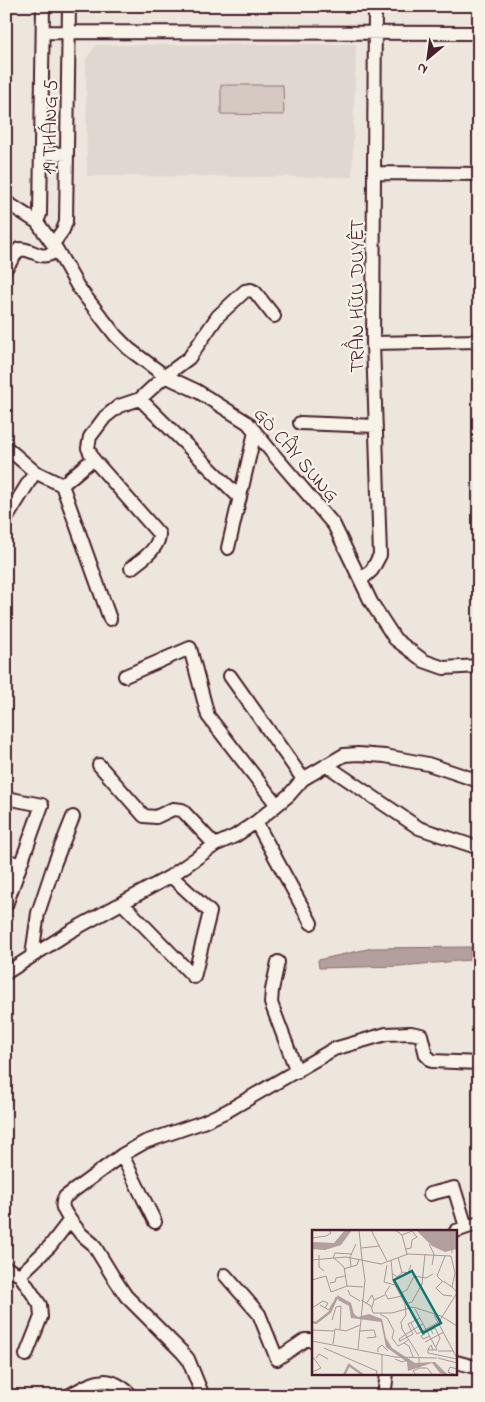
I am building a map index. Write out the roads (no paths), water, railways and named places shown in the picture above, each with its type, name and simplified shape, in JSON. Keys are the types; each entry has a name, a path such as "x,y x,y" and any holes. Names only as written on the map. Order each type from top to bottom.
{"street":[{"name":"19 THÁNG 5","path":"37,222 40,214 43,6"},
{"name":"19 THÁNG 5","path":"55,247 66,222 69,6"},
{"name":"TRẦN HỮU DUYỆT","path":"361,580 372,570 380,555 373,342 375,6"},
{"path":"43,32 479,33"},
{"path":"41,153 67,154"},
{"path":"375,173 479,174"},
{"name":"GÒ CÂY SUNG","path":"6,202 37,222 55,247 78,287 128,349 165,376 197,391 248,423 334,525 371,602 395,639 424,661 444,668 479,666"},
{"path":"6,268 20,249 45,256 55,247"},
{"path":"132,568 155,548 159,534 93,459 88,448 90,437 105,417 119,406 140,399 165,376 190,358 218,316 245,291 255,292 274,316"},
{"path":"373,342 479,342"},
{"path":"140,399 240,498"},
{"path":"300,422 376,426"},
{"path":"228,548 255,432"},
{"path":"6,447 35,472 62,485 110,619"},
{"path":"62,485 93,459"},
{"path":"6,520 35,472"},
{"path":"125,676 190,648 208,716 277,805"},
{"path":"230,676 303,779"},
{"path":"6,973 71,931 171,876 215,846 235,836 277,805 303,779 344,755 385,756 428,764 479,781"},
{"path":"99,765 144,816 156,817 173,809 182,810 215,846"},
{"path":"326,765 419,828 479,848"},
{"path":"6,798 42,805 6,905"},
{"path":"32,955 38,913 55,862 74,818"},
{"path":"256,822 310,923"},
{"path":"6,860 20,865"},
{"path":"122,903 194,977 210,912 171,876"},
{"path":"278,962 271,1003 297,1072"},
{"path":"203,1396 188,1359 126,1296 93,1244 81,1234 70,1220 62,1207 66,1197 122,1155 145,1142 203,1122 227,1111 334,1049 348,1044 386,1034 411,1033 421,1035 426,1055 432,1061 479,1063"},
{"path":"122,1155 155,1222"},
{"path":"430,1194 454,1188 461,1229 479,1223"},
{"path":"20,1275 50,1246 70,1220"},
{"path":"6,1268 20,1275 42,1311 26,1355"},
{"path":"224,1275 259,1314 277,1359 304,1340 312,1340"},
{"path":"458,1363 479,1368"},
{"path":"384,1396 387,1374"},
{"path":"68,1396 88,1385 105,1380 113,1381 132,1396"}]}
